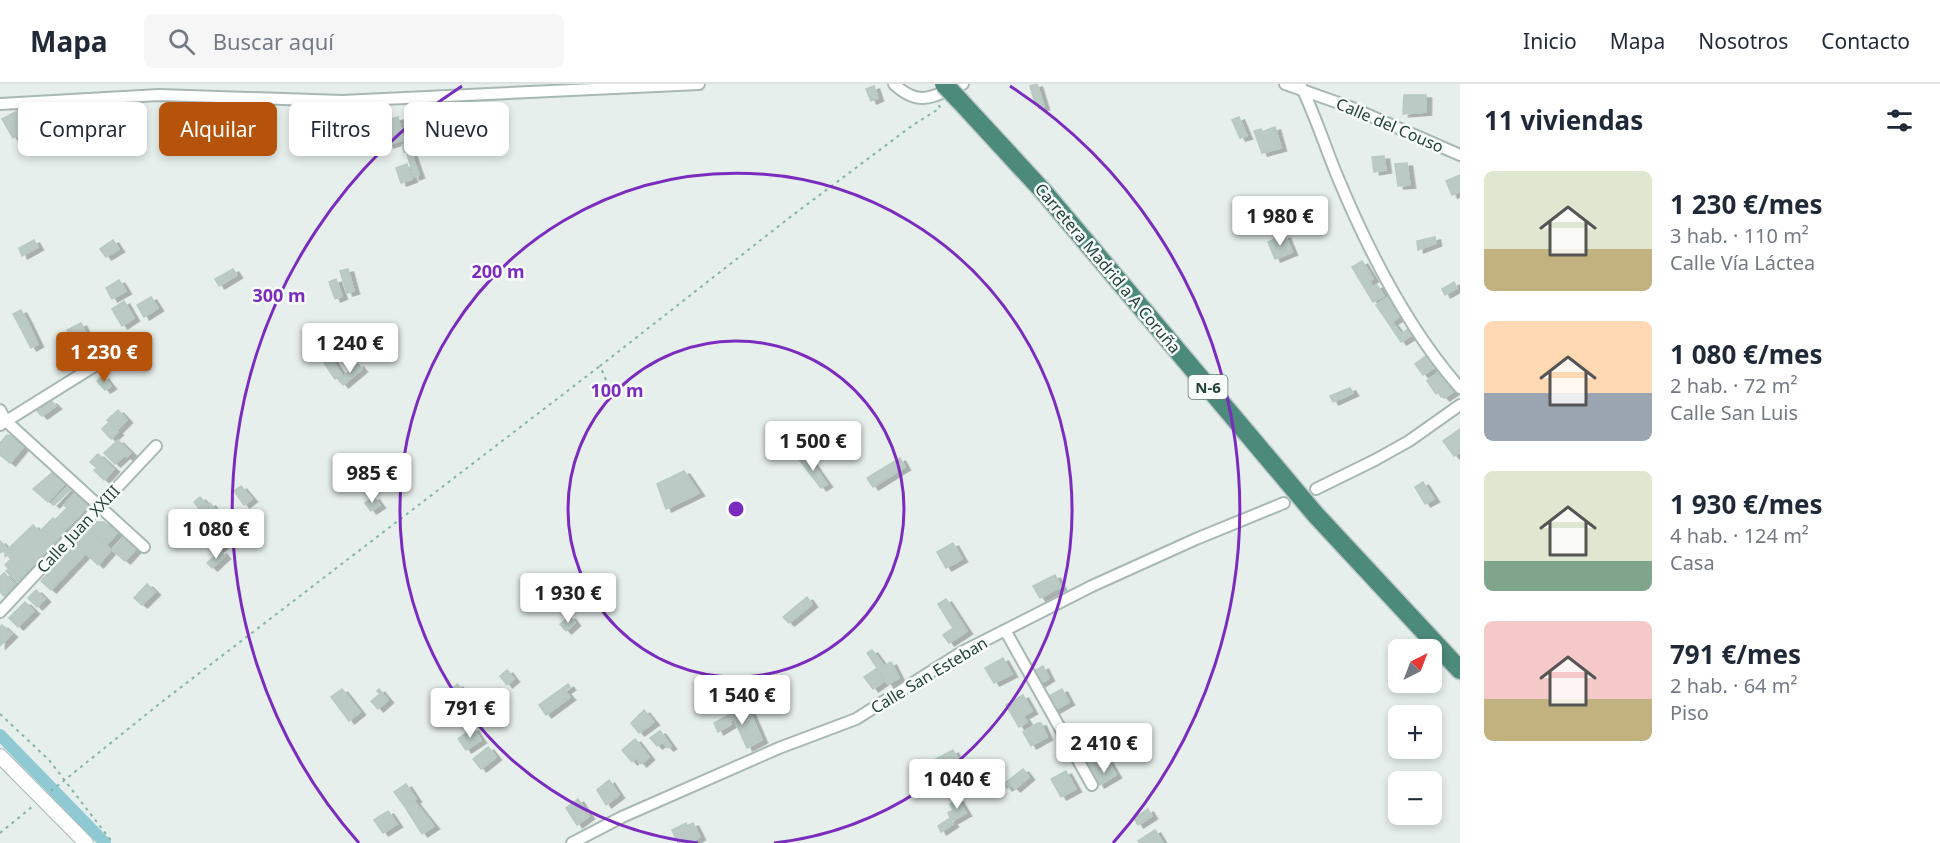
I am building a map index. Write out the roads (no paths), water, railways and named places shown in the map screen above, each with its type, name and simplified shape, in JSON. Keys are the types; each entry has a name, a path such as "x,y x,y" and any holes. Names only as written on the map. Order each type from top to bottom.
{"highway":[{"name":"Carretera Madrid a A Coruña","path":"939,92 962,92 1315,514 1460,670"}],"street":[{"path":"0,104 159,95 342,102 530,88 699,84"},
{"path":"894,84 903,94 917,98 939,92"},
{"name":"Calle del Couso","path":"1285,84 1302,87 1460,155"},
{"path":"1302,87 1339,179 1382,271 1438,362 1460,388"},
{"path":"3,423 117,352"},
{"path":"1316,489 1408,441 1460,405"},
{"path":"0,410 3,423 100,506 144,548"},
{"name":"Calle Juan XXIII","path":"1,609 156,446"},
{"name":"Calle San Esteban","path":"572,843 622,817 778,748 856,719 962,652 1092,586 1196,538 1284,503"},
{"path":"1005,630 1092,786"},
{"path":"0,756 86,843"}],"waterway":[{"path":"0,735 105,843"}]}
